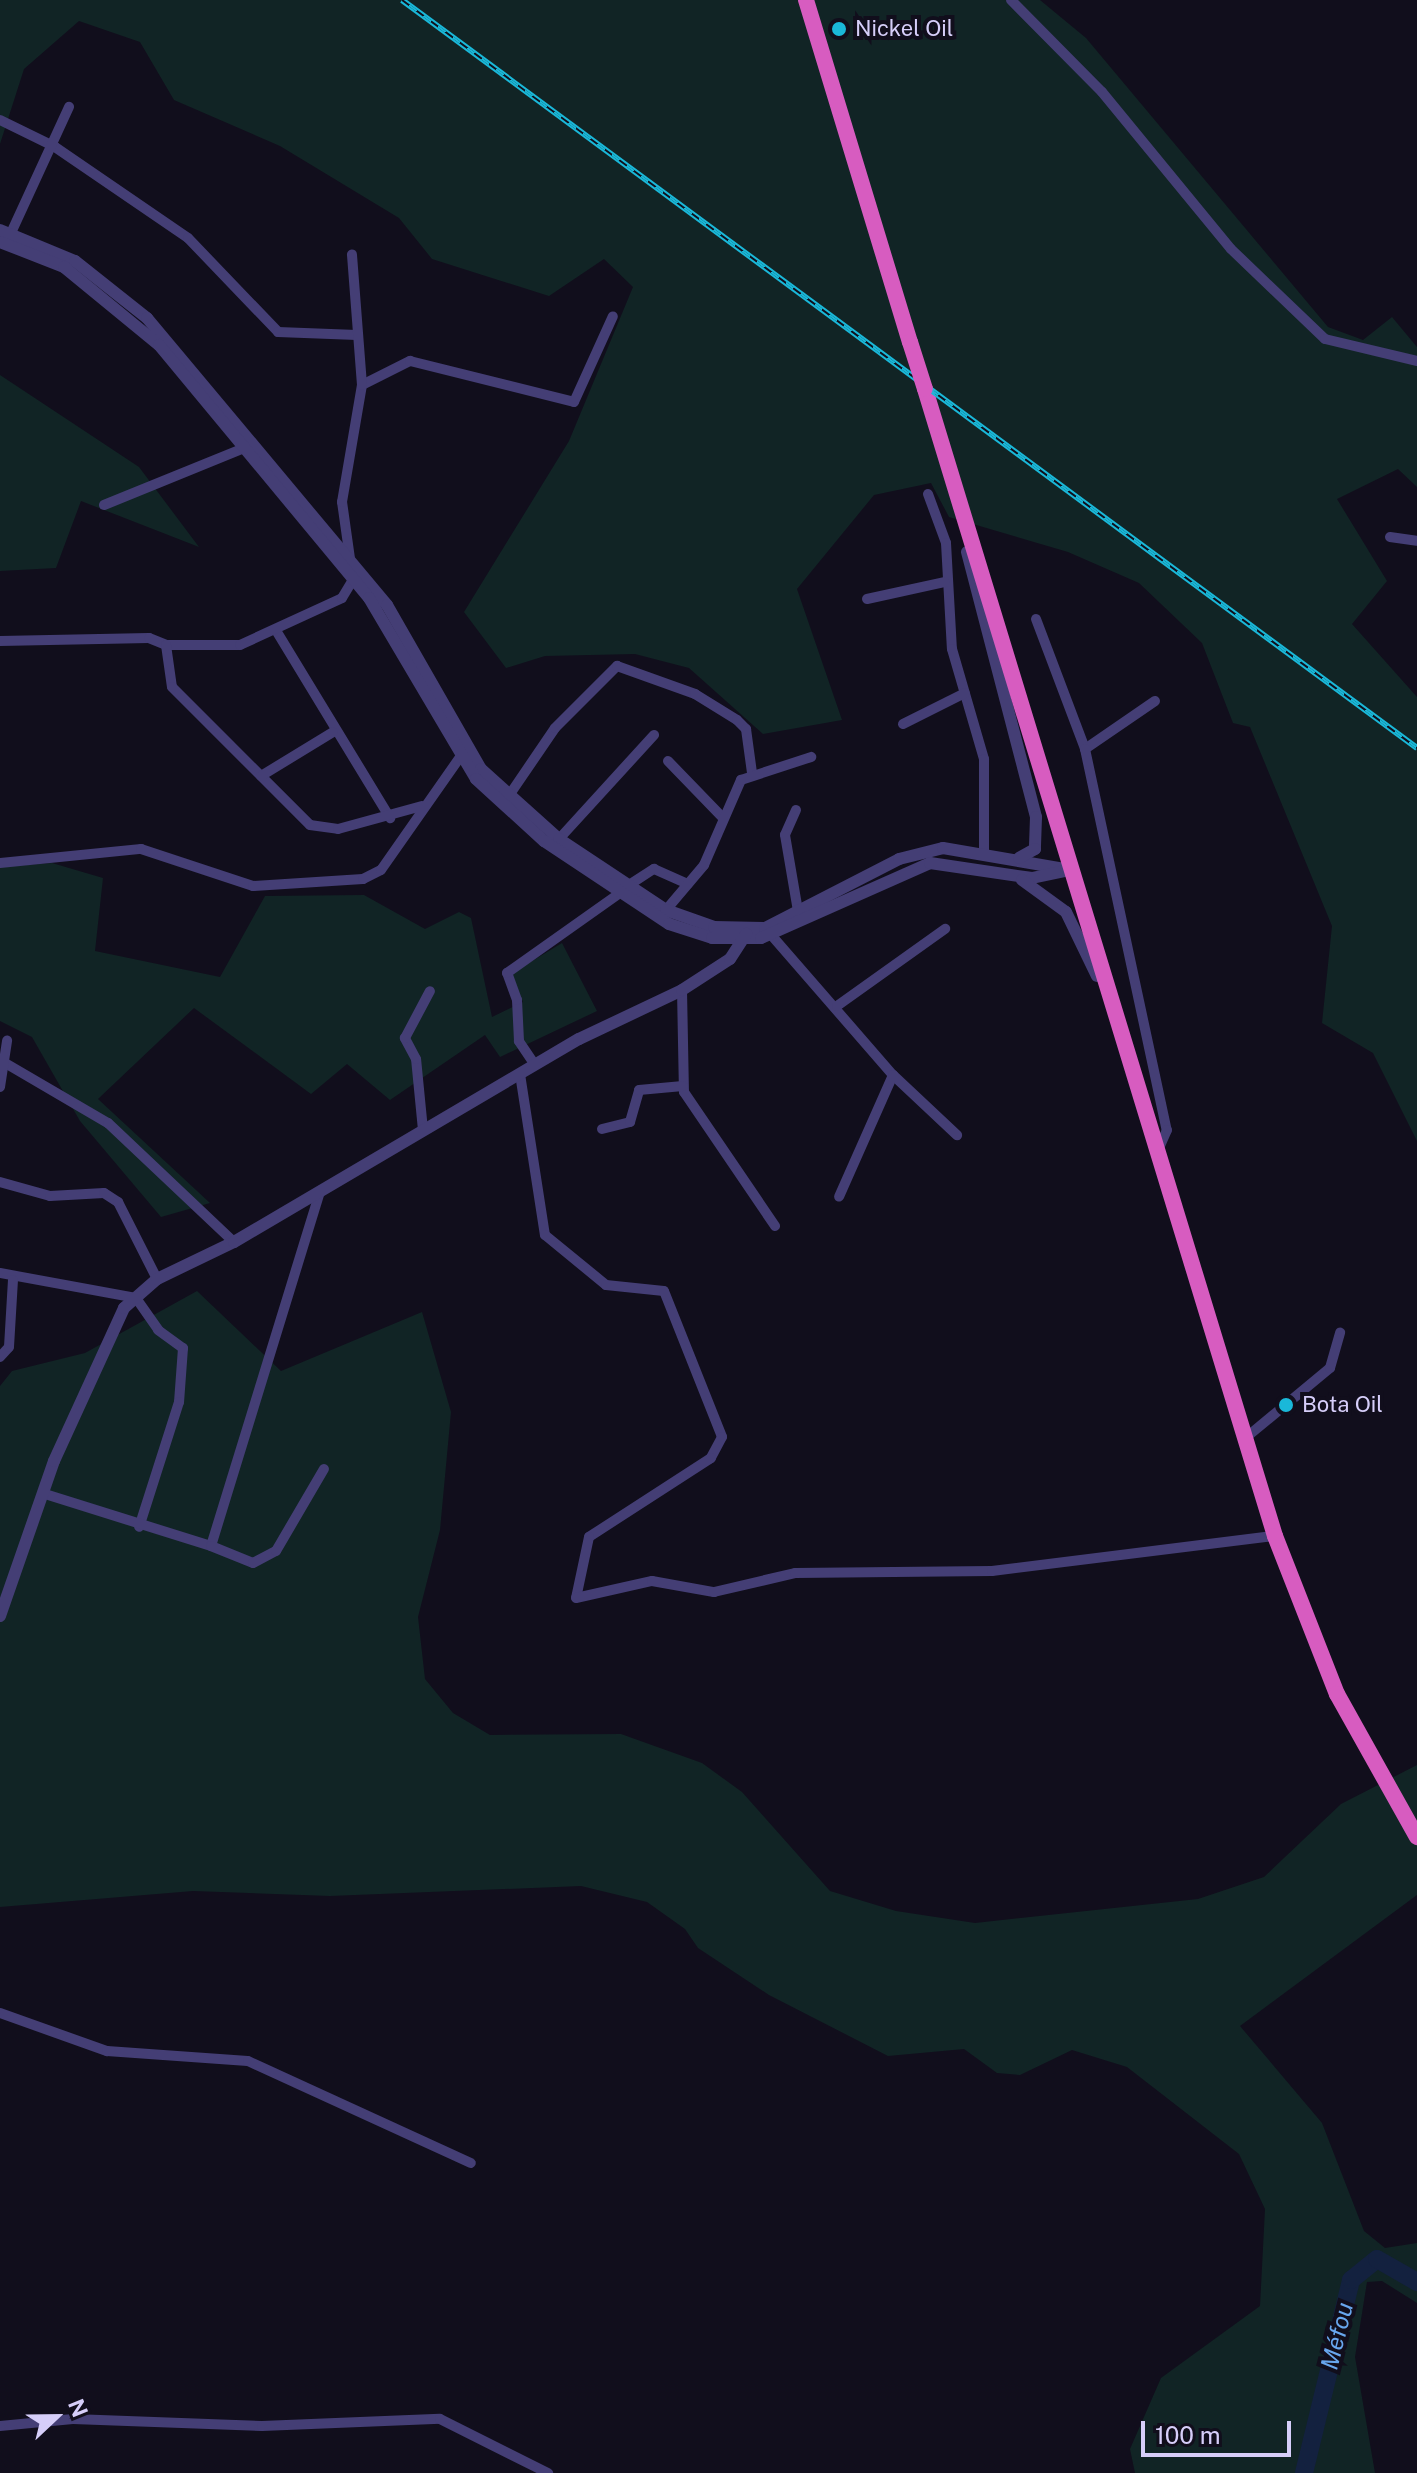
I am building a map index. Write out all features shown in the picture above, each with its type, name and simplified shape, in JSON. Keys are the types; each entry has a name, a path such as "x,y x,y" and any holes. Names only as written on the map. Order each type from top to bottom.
{"highway":[{"path":"806,0 1243,1440 1275,1536 1337,1694 1417,1837"}],"street":[{"path":"1011,0 1102,92 1231,249 1325,339 1417,361"},
{"path":"69,107 55,147 6,231 75,261 147,318 354,563 408,639 462,753 508,797 624,889 666,910 746,935"},
{"path":"0,120 55,147 188,238 278,332 357,335"},
{"path":"0,242 64,267 121,308 188,376 242,449 353,580 408,658 462,753 505,810 694,934 746,935 768,932 930,863 1012,875 1052,877 1070,870"},
{"path":"0,641 149,638 166,645 240,645 277,632 342,598 353,580 354,563 342,502 362,385 352,254"},
{"path":"362,385 410,361 574,402 613,316"},
{"path":"104,505 242,449"},
{"path":"956,493 1036,817 1035,849 1016,858"},
{"path":"928,494 946,543 944,582 965,693 986,775 984,852"},
{"path":"1390,537 1417,541"},
{"path":"867,599 944,582"},
{"path":"1036,619 1085,749 1167,1130 1156,1155"},
{"path":"277,632 333,732 390,818"},
{"path":"166,645 172,687 310,825 324,830 390,818 422,806"},
{"path":"508,797 555,728 617,666 695,694 737,720 746,729 752,773"},
{"path":"903,724 965,693"},
{"path":"1085,749 1155,701"},
{"path":"261,776 333,732"},
{"path":"559,839 654,735"},
{"path":"0,863 141,849 253,886 328,886 381,870 422,806 462,753"},
{"path":"666,910 704,865 735,788 752,773 811,757"},
{"path":"668,761 723,818"},
{"path":"796,810 785,835 798,911"},
{"path":"768,932 798,911 922,851 984,852 1070,870"},
{"path":"535,1065 519,1041 517,1000 507,973 654,869 688,884"},
{"path":"1012,875 1066,912 1116,1022"},
{"path":"837,1006 945,929"},
{"path":"768,932 837,1006 893,1075 957,1135"},
{"path":"0,1616 112,1326 136,1298 157,1279 234,1242 535,1065 682,990 730,959 746,935"},
{"path":"682,990 683,1086 775,1226"},
{"path":"423,1130 416,1059 405,1038 430,991"},
{"path":"0,1087 7,1041"},
{"path":"2,1061 108,1123 234,1242"},
{"path":"520,1074 545,1235 606,1285 664,1291 722,1437 711,1458 589,1537 576,1598 652,1581 714,1592 805,1573 992,1571 1275,1536"},
{"path":"839,1197 893,1075"},
{"path":"602,1129 630,1122 639,1090 683,1086"},
{"path":"0,1182 50,1196 104,1193 118,1202 157,1279"},
{"path":"211,1546 320,1192"},
{"path":"0,1273 13,1280 136,1298 158,1330 183,1348 185,1374 139,1527"},
{"path":"0,1357 9,1347 13,1280"},
{"path":"1243,1440 1330,1368 1340,1332"},
{"path":"45,1494 139,1527 211,1546 253,1563 276,1551 324,1469"},
{"path":"0,2013 107,2051 248,2061 471,2163"},
{"path":"0,2426 73,2419 262,2426 440,2419 548,2473"}],"green space":[{"path":"0,0 1040,0 1086,38 1328,327 1363,340 1392,317 1417,347 1417,487 1398,469 1337,499 1387,581 1352,624 1417,697 1417,1141 1373,1053 1322,1023 1332,926 1250,727 1233,723 1202,643 1139,583 1068,552 949,517 931,483 874,495 797,589 842,720 763,734 689,668 635,654 545,656 506,668 464,612 569,441 633,287 604,259 549,296 432,259 399,218 280,146 174,100 140,42 79,21 24,69 0,144"},
{"path":"0,375 139,467 199,547 81,501 56,568 0,571"},
{"path":"52,863 103,878 95,951 220,977 265,896 364,895 425,929 459,912 471,918 492,1017 523,1002 509,975 562,943 597,1011 500,1057 485,1035 390,1100 347,1064 311,1094 194,1008 98,1099 210,1203 161,1217 80,1121 32,1037 0,1021 0,867"},
{"path":"197,1291 281,1371 422,1312 451,1412 440,1530 418,1617 425,1679 453,1713 490,1735 621,1734 702,1763 742,1792 830,1891 896,1911 975,1923 1198,1899 1264,1877 1341,1804 1417,1765 1417,1895 1240,2026 1322,2123 1364,2231 1385,2248 1417,2243 1417,2303 1382,2281 1367,2282 1355,2357 1375,2473 1135,2473 1130,2449 1161,2378 1260,2306 1265,2209 1239,2154 1127,2067 1072,2050 1020,2075 997,2073 964,2049 888,2056 769,1995 698,1948 685,1929 647,1902 581,1886 330,1896 193,1891 0,1907 0,1386 12,1371 85,1353"}],"waterway":[{"name":"Méfou","path":"1304,2473 1351,2280 1377,2259 1417,2282"}],"railway":[{"path":"402,0 1417,748"}],"place":[{"name":"Nickel Oil","path":"839,29"},
{"name":"Bota Oil","path":"1286,1405"}]}
